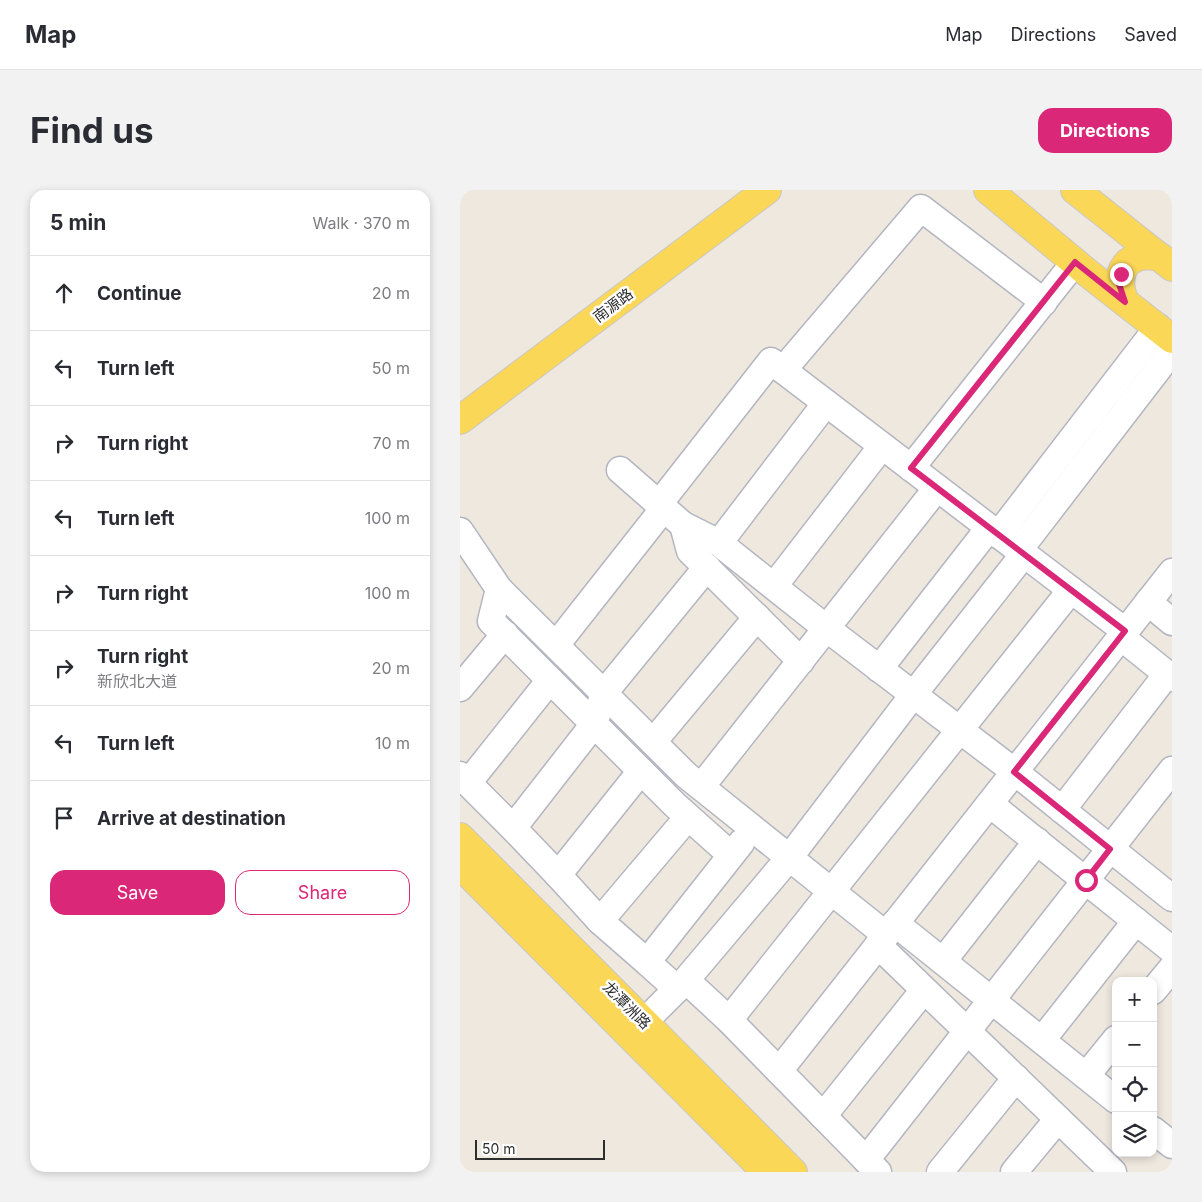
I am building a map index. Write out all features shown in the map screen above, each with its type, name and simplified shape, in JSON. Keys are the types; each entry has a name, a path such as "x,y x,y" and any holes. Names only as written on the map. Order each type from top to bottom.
{"main road":[{"name":"南源路","path":"460,400 741,190"},
{"name":"南源路","path":"460,420 767,190"},
{"path":"988,190 1165,333"},
{"path":"1075,190 1166,262"},
{"path":"1125,302 1119,284 1124,267 1140,256 1150,255 1166,262"},
{"name":"龙潭洲路","path":"460,837 793,1172"},
{"name":"龙潭洲路","path":"460,865 766,1172"}],"street":[{"path":"783,370 921,208 1044,302"},
{"path":"911,468 1075,262"},
{"path":"879,669 994,531 1165,333"},
{"path":"644,1022 682,984 789,858 1172,351"},
{"path":"556,645 668,512 771,361 1071,590 1169,676 1062,810"},
{"path":"719,542 826,403"},
{"path":"774,586 882,446"},
{"path":"620,470 668,512 719,542 826,628 1014,772 1110,849 1168,888"},
{"path":"701,787 937,488"},
{"path":"668,512 690,551 801,660"},
{"path":"460,531 468,562 499,589 686,775 886,935 943,961 1112,1097"},
{"path":"514,828 594,724 604,693 707,567"},
{"path":"779,1070 1172,572"},
{"path":"499,589 491,621 641,771 732,855"},
{"path":"729,1020 1071,590"},
{"path":"1148,602 1172,622"},
{"path":"653,742 757,617"},
{"path":"460,688 505,634"},
{"path":"550,680 464,779 514,828 600,921 647,962 682,984 729,1020 872,1166 967,1031 1172,770"},
{"path":"558,875 641,771"},
{"path":"990,804 1172,950"},
{"path":"600,921 688,816"},
{"path":"647,962 753,828"},
{"path":"943,961 1037,842"},
{"path":"1042,1040 1136,920"},
{"path":"886,935 924,990 1058,1119 1104,1169"},
{"path":"1157,986 1172,968"},
{"path":"823,1116 924,990"},
{"path":"1086,1076 1112,1044"},
{"path":"940,1172 1016,1078"},
{"path":"1014,1172 1058,1119"},
{"path":"1157,1133 1172,1145"}],"route":[{"path":"1086,880 1110,849 1014,772 1125,631 911,468 1075,262 1125,302 1119,284 1121,274"}]}
